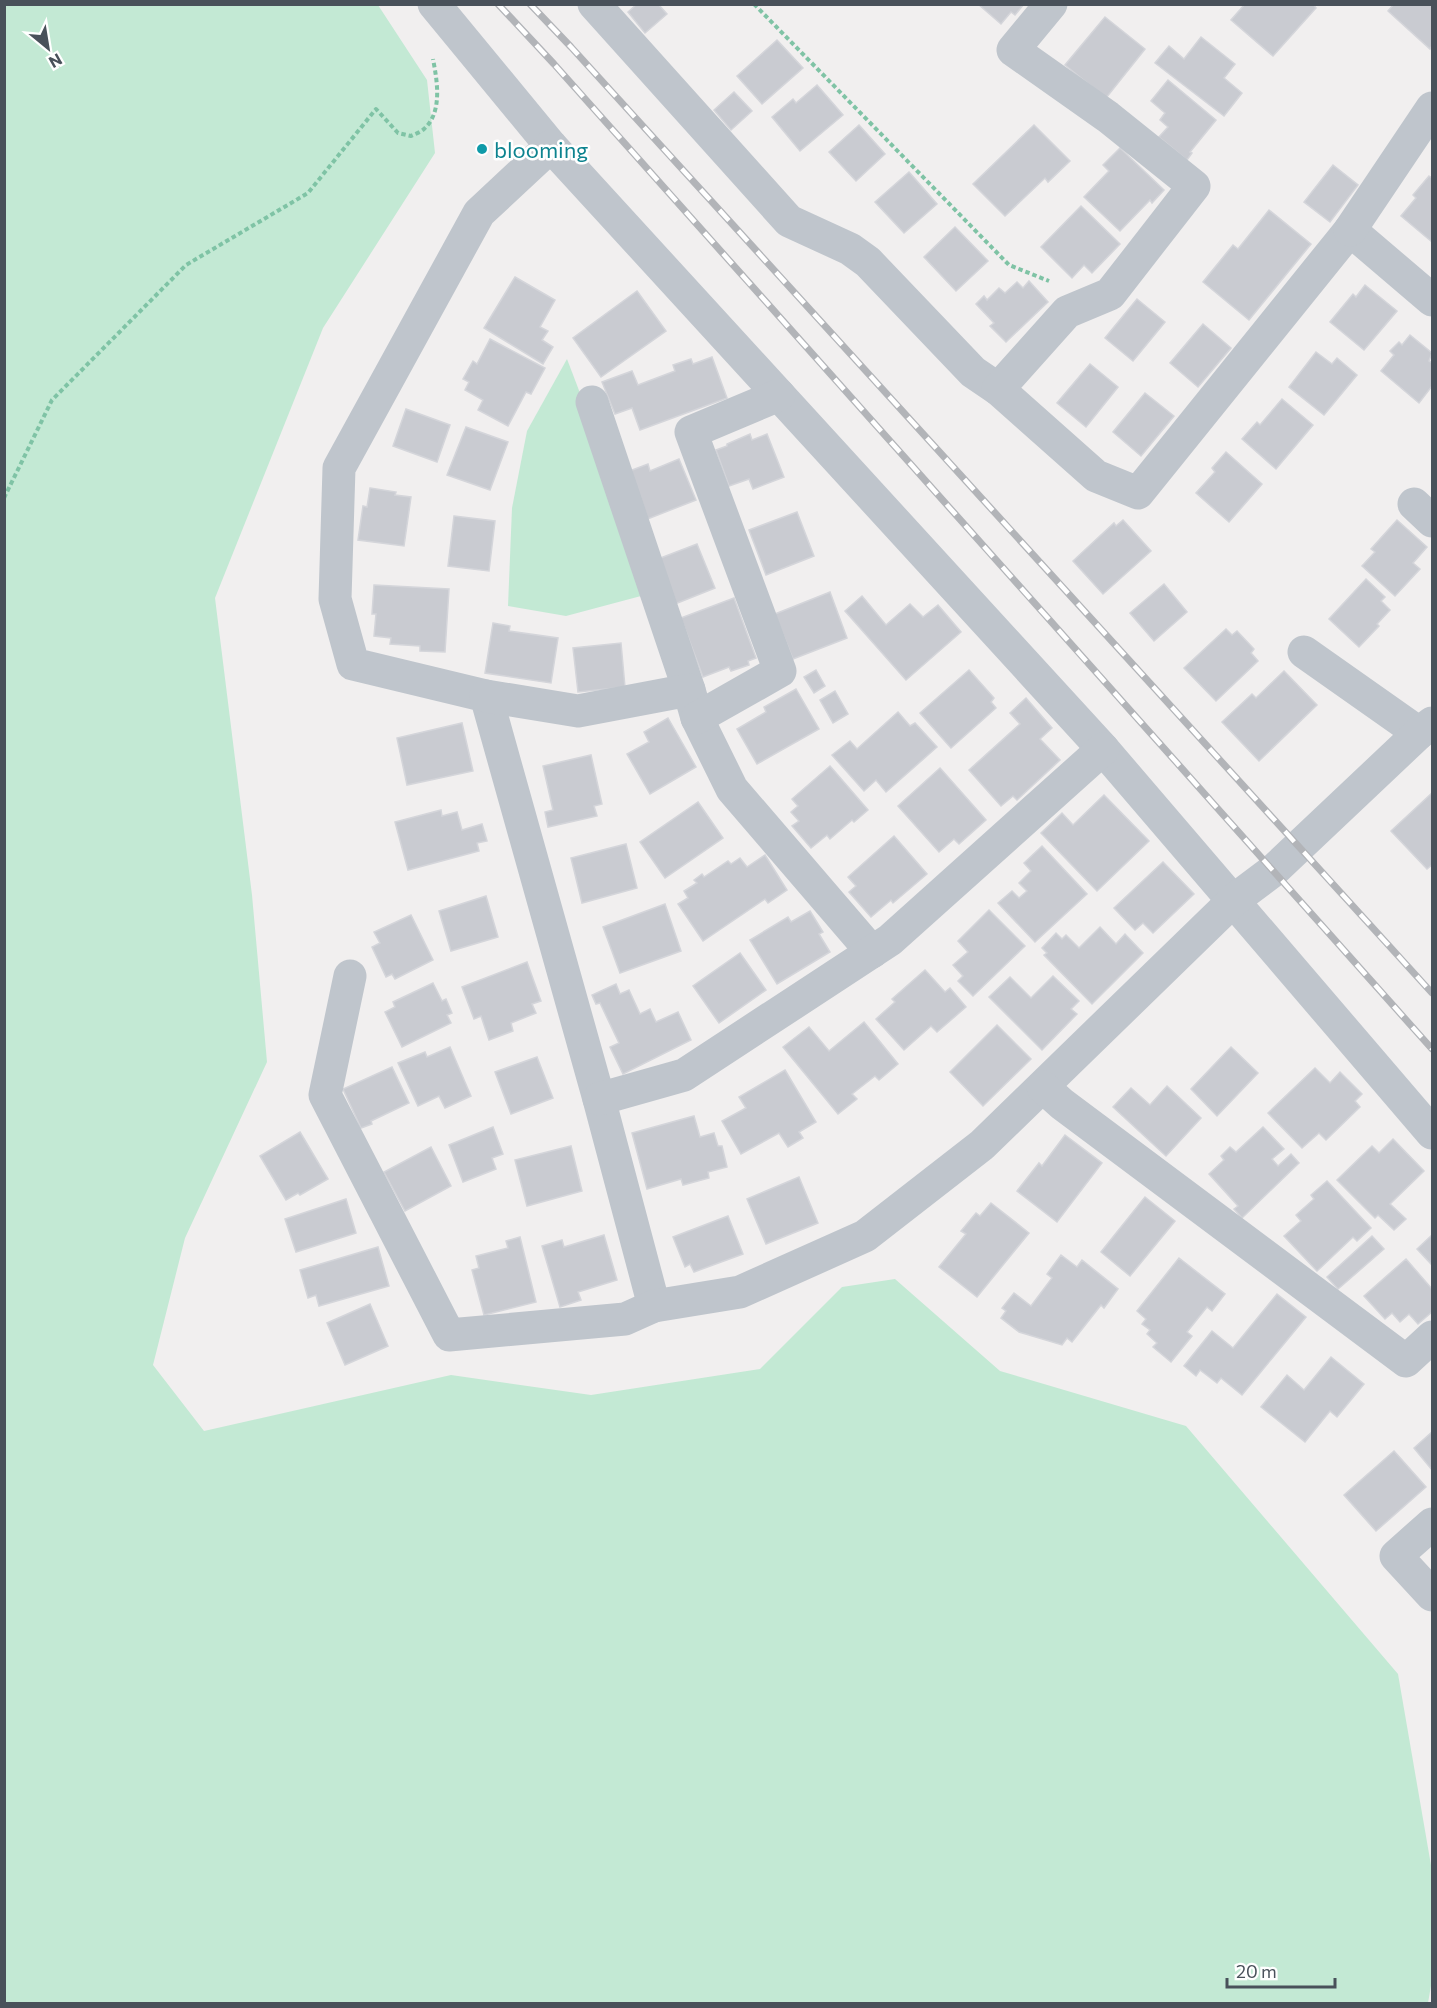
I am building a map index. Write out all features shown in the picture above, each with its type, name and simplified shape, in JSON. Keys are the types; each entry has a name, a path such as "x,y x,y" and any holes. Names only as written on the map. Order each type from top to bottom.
{"street":[{"path":"434,4 552,146 1103,749 1432,1133"},
{"path":"594,4 789,221 850,249 868,262 973,372 998,389 1096,476 1138,493 1350,230 1432,108"},
{"path":"998,389 1067,312 1110,294 1194,186 1108,117 1013,50 1051,4"},
{"path":"552,146 479,213 339,468 335,599 353,664 486,696 578,711 693,704 780,671 691,432 779,395"},
{"path":"1350,230 1432,300"},
{"path":"592,402 693,704 732,789 872,952"},
{"path":"350,976 325,1095 449,1335 625,1319 654,1306 740,1292 865,1236 982,1144 1234,900 1274,870 1426,728 1304,652"},
{"path":"486,696 599,1099 654,1306"},
{"path":"599,1099 684,1075 890,940 1103,749"},
{"path":"1043,1087 1062,1104 1406,1361 1432,1337"},
{"path":"1432,1524 1396,1556 1432,1595"}],"path":[{"path":"754,4 1009,265 1075,291 1089,303"},
{"path":"4,498 52,400 186,265 308,193 376,109 398,133 411,136 425,129 435,109 437,81 430,48"}],"green space":[{"path":"5,4 378,5 427,80 435,153 323,328 215,598 252,895 267,1062 185,1238 153,1365 204,1431 451,1375 591,1395 760,1369 842,1287 895,1279 1000,1371 1186,1426 1398,1674 1432,1871 1432,1980 1428,2003 5,2003"},
{"path":"567,359 656,592 566,616 508,606 512,508 527,431"}],"building":[{"path":"637,4 658,4 667,14 645,33 628,12"},
{"path":"978,4 1024,4 1015,15 1011,12 1001,24"},
{"path":"1245,4 1313,4 1316,8 1273,56 1231,20"},
{"path":"1394,4 1432,4 1432,46 1430,49 1388,11"},
{"path":"1105,17 1145,49 1106,98 1065,65"},
{"path":"1201,37 1235,64 1224,78 1242,93 1224,116 1155,63 1169,46 1184,59"},
{"path":"777,40 803,68 762,104 737,76"},
{"path":"1168,80 1216,120 1190,152 1192,153 1187,160 1159,137 1168,127 1160,120 1165,113 1151,101"},
{"path":"817,85 843,115 800,151 772,117 793,99 796,103"},
{"path":"734,92 752,111 731,130 714,110"},
{"path":"859,125 885,154 856,181 829,152"},
{"path":"1034,125 1070,161 1048,182 1045,178 1005,216 973,184"},
{"path":"1120,148 1164,190 1152,203 1150,200 1120,231 1084,197 1109,171 1103,165"},
{"path":"1333,165 1358,185 1330,222 1304,202"},
{"path":"909,172 937,204 904,233 875,202"},
{"path":"1429,176 1432,178 1432,242 1401,216 1416,198 1413,195"},
{"path":"1081,206 1120,244 1092,273 1084,265 1072,278 1041,247"},
{"path":"1269,210 1311,244 1249,320 1203,282 1233,245 1238,249"},
{"path":"955,227 988,261 956,291 924,257"},
{"path":"515,277 555,300 540,327 548,331 542,340 553,347 543,364 484,328"},
{"path":"1029,281 1048,302 1006,342 990,326 994,323 976,304 984,296 987,300 999,288 1005,293 1017,282 1023,288"},
{"path":"1365,285 1397,311 1364,350 1330,322 1353,294 1356,297"},
{"path":"637,291 666,331 601,377 573,338"},
{"path":"1137,299 1165,322 1133,361 1105,338"},
{"path":"1203,324 1231,348 1198,387 1170,363"},
{"path":"1410,335 1432,353 1429,361 1432,363 1432,386 1419,403 1381,371 1394,355 1390,351 1399,342 1402,345"},
{"path":"490,339 545,368 531,394 526,392 508,426 478,410 483,400 465,390 469,382 463,379 473,361 477,364"},
{"path":"1316,352 1332,364 1337,358 1357,375 1324,415 1289,387"},
{"path":"712,357 727,398 640,430 632,408 615,414 602,382 632,371 638,385 675,371 673,365 691,359 693,364"},
{"path":"1090,364 1118,387 1086,427 1057,403"},
{"path":"1145,393 1174,416 1141,456 1113,432"},
{"path":"1282,399 1313,425 1276,469 1242,439 1257,422 1260,425"},
{"path":"406,409 450,425 437,462 393,446"},
{"path":"466,427 508,442 490,490 447,475"},
{"path":"750,434 752,440 767,434 784,477 753,489 749,479 729,486 716,450"},
{"path":"1226,452 1262,484 1229,522 1196,493 1215,472 1212,468"},
{"path":"679,459 696,500 645,520 627,472 648,464 650,471"},
{"path":"370,488 411,497 404,546 358,540 363,506 367,507"},
{"path":"797,512 814,556 766,575 749,530"},
{"path":"454,516 495,521 489,571 448,566"},
{"path":"1123,520 1151,551 1103,594 1073,561 1114,523 1116,526"},
{"path":"1397,520 1427,547 1413,563 1420,569 1395,596 1362,566 1375,552 1371,549"},
{"path":"697,544 715,588 675,604 658,559"},
{"path":"1366,579 1385,597 1381,601 1390,610 1377,624 1379,626 1359,647 1329,619"},
{"path":"1164,584 1187,612 1154,641 1130,613"},
{"path":"374,585 449,589 445,652 420,651 420,646 390,644 391,638 374,636 376,614 372,614"},
{"path":"830,592 847,638 793,659 775,614"},
{"path":"862,596 886,625 910,604 923,617 938,605 961,632 906,680 845,611"},
{"path":"734,598 756,658 748,661 749,665 731,671 729,667 703,677 681,618"},
{"path":"493,623 510,626 509,631 558,638 551,683 485,673"},
{"path":"1226,629 1232,635 1237,631 1254,649 1251,653 1258,661 1216,701 1184,668"},
{"path":"621,643 625,687 578,692 573,648"},
{"path":"816,670 825,686 814,693 804,677"},
{"path":"969,670 994,698 991,702 996,708 951,748 920,713"},
{"path":"1284,671 1317,705 1259,761 1222,722 1252,694 1256,698"},
{"path":"796,689 819,729 757,764 737,729 766,712 764,707"},
{"path":"835,691 848,714 833,723 820,700"},
{"path":"1026,698 1052,728 1040,739 1060,760 1017,800 1013,796 1001,806 969,770 1020,724 1010,713"},
{"path":"898,712 910,726 915,723 937,747 886,792 876,780 864,791 832,755 850,741 857,749"},
{"path":"668,718 696,767 650,794 627,754 649,742 644,732"},
{"path":"462,723 473,771 407,785 397,738"},
{"path":"591,755 602,804 594,806 597,816 548,827 545,812 553,810 543,766"},
{"path":"830,766 868,810 830,839 827,835 811,848 792,826 799,821 791,812 798,806 792,799"},
{"path":"940,768 986,820 959,844 954,839 939,852 898,806"},
{"path":"1432,793 1432,865 1427,869 1391,831"},
{"path":"1104,795 1149,841 1097,891 1041,833 1062,813 1073,825"},
{"path":"698,802 723,838 665,878 640,842"},
{"path":"441,810 442,816 457,812 462,830 482,824 487,841 477,843 479,851 408,870 395,822"},
{"path":"894,836 927,874 893,903 891,900 871,917 849,892 856,886 848,877"},
{"path":"626,844 637,888 582,903 571,858"},
{"path":"1042,846 1087,894 1035,942 998,903 1012,891 1019,898 1027,891 1019,883 1031,871 1024,863"},
{"path":"765,855 787,890 768,903 765,899 703,941 678,904 688,898 684,891 697,883 694,880 702,874 704,877 728,861 731,864 740,858 747,867"},
{"path":"1163,862 1194,894 1153,933 1143,923 1135,930 1114,908"},
{"path":"486,896 498,937 451,951 439,911"},
{"path":"665,904 681,951 620,973 603,927"},
{"path":"989,910 1025,946 973,996 958,981 963,976 953,965 968,952 958,941"},
{"path":"810,911 823,932 819,934 830,952 777,984 750,940 788,917 791,922"},
{"path":"411,915 433,960 395,979 392,974 386,977 372,947 380,943 374,932"},
{"path":"1100,927 1116,944 1125,934 1143,953 1092,1004 1044,955 1047,953 1042,948 1056,933 1062,939 1066,935 1079,948"},
{"path":"740,953 766,990 719,1023 693,986"},
{"path":"527,962 541,1001 532,1004 536,1013 511,1023 513,1031 489,1040 481,1016 474,1019 462,987"},
{"path":"925,970 945,992 950,988 966,1007 937,1032 931,1026 904,1050 876,1019 895,1002 892,999"},
{"path":"1053,976 1079,1001 1071,1009 1077,1014 1042,1050 989,997 1010,977 1031,998"},
{"path":"433,983 442,1001 446,999 452,1013 447,1015 451,1023 402,1047 385,1012 395,1007 393,1002"},
{"path":"616,984 620,994 629,990 640,1014 650,1009 656,1022 678,1012 691,1040 623,1074 610,1047 619,1043 600,1003 596,1004 592,995"},
{"path":"864,1022 898,1064 879,1080 875,1076 852,1094 857,1099 838,1114 783,1047 809,1027 829,1051"},
{"path":"997,1025 1031,1059 983,1106 950,1072"},
{"path":"450,1047 471,1096 445,1108 439,1096 418,1106 398,1063 425,1052 427,1057"},
{"path":"1231,1047 1258,1073 1217,1116 1191,1089"},
{"path":"537,1057 553,1098 511,1114 495,1072"},
{"path":"392,1067 409,1103 361,1128 343,1089"},
{"path":"1315,1068 1330,1083 1340,1072 1362,1094 1355,1101 1360,1107 1326,1140 1319,1133 1302,1148 1268,1113"},
{"path":"785,1070 816,1122 799,1132 803,1138 788,1147 779,1133 741,1154 722,1121 746,1108 739,1097"},
{"path":"1167,1086 1201,1118 1166,1156 1113,1107 1131,1088 1150,1105"},
{"path":"694,1116 700,1137 714,1133 718,1146 722,1146 727,1167 708,1172 709,1178 683,1185 681,1179 647,1189 632,1133"},
{"path":"493,1127 503,1154 492,1158 496,1169 463,1182 449,1145"},
{"path":"1263,1127 1284,1149 1272,1159 1278,1166 1291,1154 1299,1163 1242,1218 1234,1209 1238,1206 1209,1174 1224,1160 1221,1156 1230,1147 1236,1152"},
{"path":"300,1132 328,1179 286,1200 260,1156"},
{"path":"1065,1135 1102,1163 1057,1222 1017,1191 1039,1163 1042,1166"},
{"path":"1393,1139 1424,1171 1390,1204 1406,1219 1394,1230 1378,1215 1375,1218 1337,1180 1372,1146 1379,1153"},
{"path":"571,1146 582,1191 527,1206 515,1160"},
{"path":"431,1147 451,1186 405,1211 384,1172"},
{"path":"799,1177 818,1223 766,1244 747,1199"},
{"path":"1327,1181 1371,1228 1357,1241 1353,1237 1317,1271 1284,1236 1301,1221 1296,1215 1314,1199 1311,1195"},
{"path":"1145,1197 1175,1221 1130,1276 1101,1252"},
{"path":"346,1199 356,1233 296,1252 285,1219"},
{"path":"991,1203 1029,1233 977,1297 939,1267 966,1234 961,1231 976,1213 980,1216"},
{"path":"728,1216 743,1254 694,1272 690,1264 685,1267 673,1237"},
{"path":"604,1235 617,1280 578,1292 581,1300 560,1307 542,1246 562,1240 564,1247"},
{"path":"1432,1235 1432,1265 1417,1249"},
{"path":"1372,1236 1384,1249 1338,1289 1327,1277"},
{"path":"520,1237 536,1302 484,1315 472,1270 479,1268 476,1256 508,1248 506,1241"},
{"path":"378,1247 389,1286 319,1306 316,1295 308,1298 300,1270"},
{"path":"1061,1255 1077,1267 1082,1260 1118,1289 1104,1308 1101,1305 1072,1342 1067,1338 1062,1345 1019,1332 1001,1318 1006,1311 1002,1308 1014,1293 1031,1306 1052,1278 1047,1274"},
{"path":"1179,1258 1225,1294 1212,1311 1207,1307 1187,1332 1192,1336 1171,1362 1153,1347 1157,1343 1147,1334 1150,1330 1142,1324 1146,1319 1137,1311"},
{"path":"1406,1259 1432,1289 1432,1312 1418,1324 1409,1314 1400,1322 1392,1313 1385,1319 1364,1296"},
{"path":"1277,1294 1306,1317 1242,1395 1221,1378 1217,1383 1200,1370 1196,1376 1184,1366 1212,1331 1233,1348"},
{"path":"370,1304 388,1346 345,1365 327,1323"},
{"path":"1331,1357 1364,1384 1337,1417 1330,1411 1305,1442 1261,1407 1287,1375 1304,1390"},
{"path":"1432,1432 1432,1470 1414,1448"},
{"path":"1394,1451 1426,1487 1376,1531 1344,1495"}],"railway":[{"path":"498,4 1432,1049"},
{"path":"530,4 1432,993"}],"place":[{"name":"blooming","path":"482,149"}]}
